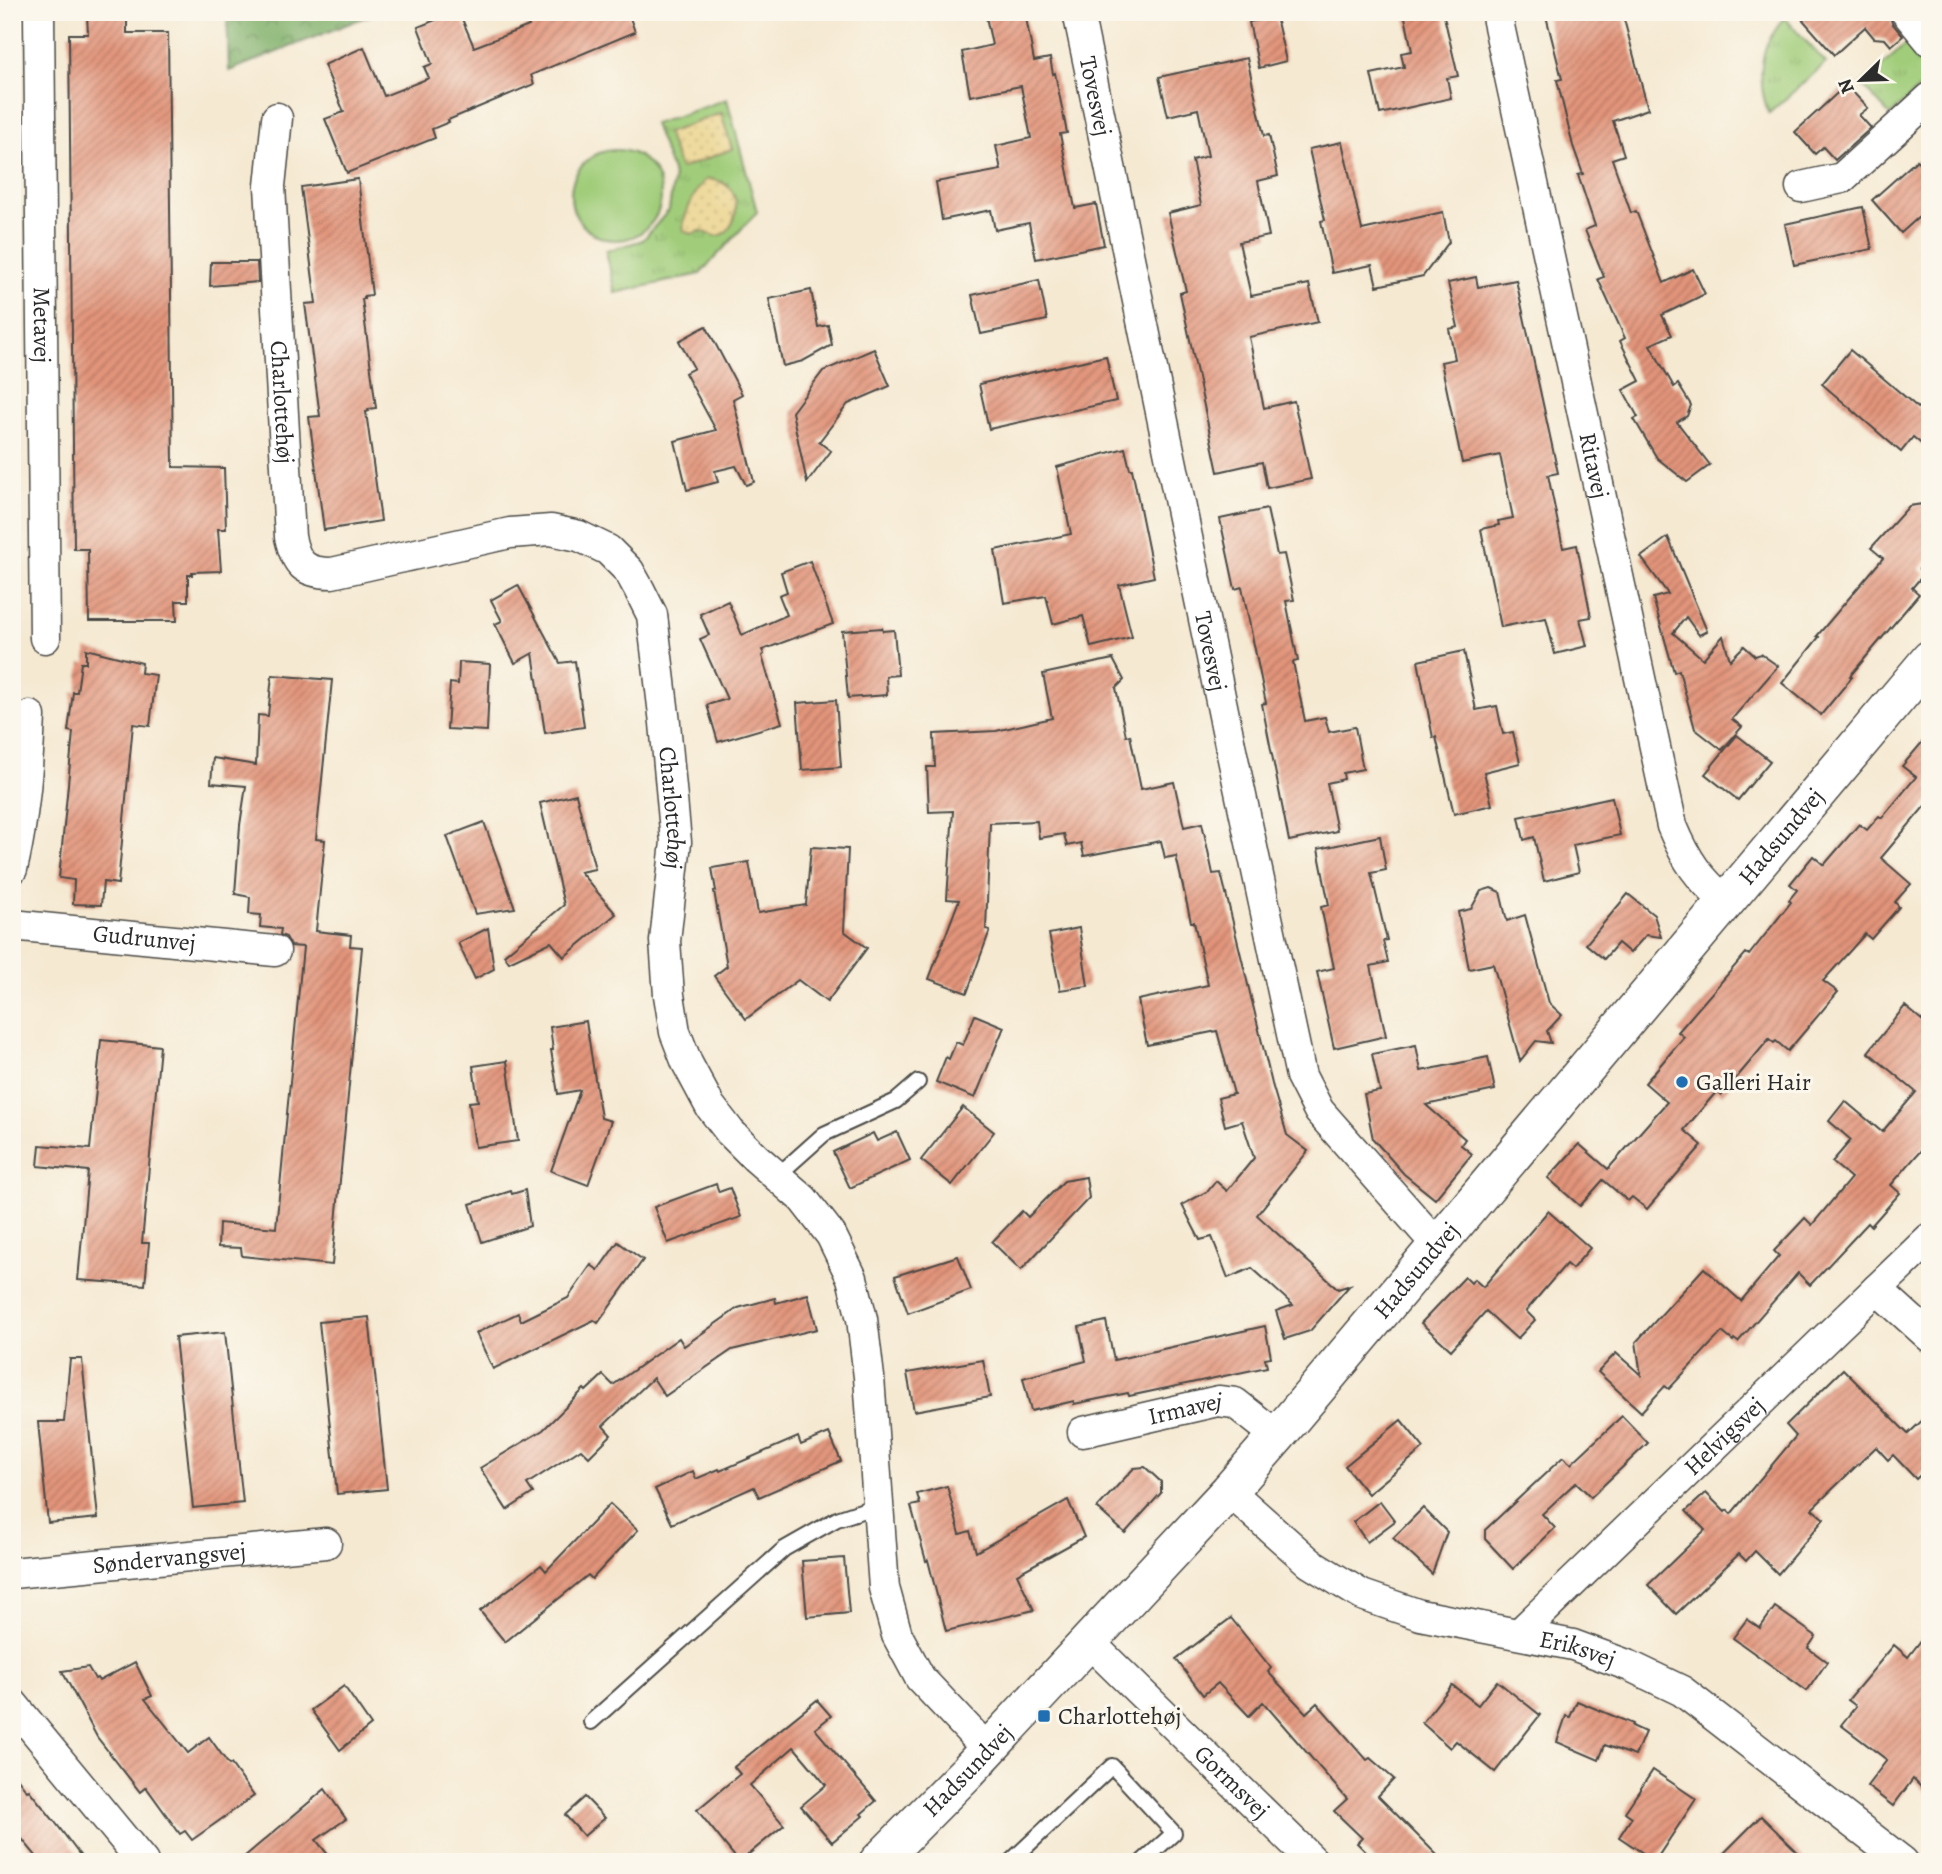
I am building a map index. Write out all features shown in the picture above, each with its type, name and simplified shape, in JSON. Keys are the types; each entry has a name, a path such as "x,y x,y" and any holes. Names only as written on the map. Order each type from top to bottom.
{"street":[{"name":"Metavej","path":"39,12 45,638"},
{"name":"Tovesvej","path":"1078,12 1234,767 1301,1076 1319,1111 1437,1246"},
{"name":"Ritavej","path":"1496,12 1672,826 1690,865 1702,881 1727,903"},
{"path":"1906,12 1930,41"},
{"path":"1801,187 1842,178 1930,98"},
{"name":"Charlottehøj","path":"277,118 270,186 290,537 294,554 303,566 316,573 332,573 510,533 551,530 579,536 608,550 629,571 652,615 665,723 676,842 665,941 668,995 675,1032 687,1063 710,1105 730,1132 803,1199 831,1235 852,1278 862,1319 873,1416 884,1588 897,1635 920,1678 987,1749"},
{"name":"Hadsundvej","path":"883,1860 1089,1642 1277,1436 1930,659"},
{"path":"12,869 20,834 20,756 30,716"},
{"name":"Gudrunvej","path":"12,925 275,951"},
{"name":"Helvigsvej","path":"1518,1634 1930,1238"},
{"path":"1877,1289 1930,1337"},
{"name":"Irmavej","path":"1083,1432 1218,1401 1235,1403 1277,1436"},
{"name":"Eriksvej","path":"1229,1491 1310,1563 1362,1595 1420,1615 1573,1646 1630,1666 1682,1691 1903,1862"},
{"name":"Søndervangsvej","path":"12,1573 326,1543"},
{"name":"Gormsvej","path":"1089,1642 1314,1862"},
{"path":"12,1703 143,1862"}],"lane":[{"path":"777,1176 824,1134 896,1101 918,1082"},
{"path":"591,1722 784,1549 837,1519 879,1505"},
{"path":"1010,1862 1112,1766 1174,1833 1142,1862"}],"green space":[{"path":"227,12 378,12 229,71"},
{"path":"1784,17 1826,63 1769,113 1762,89 1762,63 1768,42"},
{"path":"1912,39 1930,59 1930,79 1890,115 1861,84"},
{"path":"727,99 757,212 700,274 615,293 606,251 643,240 669,210 674,176 654,124"},
{"path":"616,150 633,154 648,163 657,178 661,195 657,212 648,227 633,236 616,240 599,236 584,227 575,212 571,195 575,178 584,163 599,154"}],"sand":[{"path":"721,113 732,149 680,169 667,133"},
{"path":"707,179 721,182 730,188 735,197 736,208 730,227 717,236 701,231 691,234 684,231 683,226 690,204"}],"building":[{"path":"459,12 474,47 529,26 523,12 628,12 635,32 531,75 534,84 432,129 435,138 347,173 325,119 344,112 324,65 364,47 384,96 429,78 424,67 432,64 418,27"},
{"path":"985,12 1025,12 1034,61 1050,58 1067,133 1060,134 1075,208 1096,204 1104,245 1036,259 1029,223 995,230 991,210 942,220 936,182 1001,170 996,146 1031,138 1021,86 970,96 962,52 992,45"},
{"path":"1404,12 1443,12 1458,76 1447,78 1451,98 1380,114 1371,74 1404,67 1401,53 1412,51"},
{"path":"1545,12 1622,12 1648,109 1613,121 1624,155 1612,159 1631,213 1636,211 1664,283 1693,269 1705,294 1662,315 1672,335 1650,345 1674,387 1678,384 1691,405 1687,416 1677,422 1710,465 1687,482 1657,458 1634,419 1638,417 1623,390 1640,381 1620,341 1625,338 1598,279 1604,277 1585,230 1595,226 1578,175 1583,174 1573,146 1557,80 1562,79"},
{"path":"1796,12 1889,12 1892,23 1903,36 1891,46 1885,39 1874,38 1865,27 1834,55"},
{"path":"127,13 127,33 168,33 173,467 224,468 226,529 218,529 221,571 192,572 192,575 188,575 188,601 176,601 177,621 89,621 88,549 74,549 69,34 88,34 87,15"},
{"path":"1276,17 1286,61 1259,68 1249,22"},
{"path":"1247,58 1264,136 1269,135 1278,176 1258,181 1269,236 1239,242 1251,296 1309,284 1318,322 1249,337 1264,408 1294,401 1311,479 1267,488 1262,462 1218,472 1180,293 1186,291 1168,213 1201,205 1192,160 1208,156 1198,109 1168,116 1159,77"},
{"path":"1846,85 1868,108 1859,115 1871,128 1835,160 1823,147 1815,154 1795,132"},
{"path":"1342,142 1362,230 1443,212 1449,242 1423,276 1377,286 1372,265 1332,273 1321,221 1325,220 1309,149"},
{"path":"1917,160 1930,176 1930,207 1901,233 1872,200"},
{"path":"358,179 372,295 362,299 376,408 366,412 381,521 324,530 309,417 320,416 305,304 316,303 301,187"},
{"path":"1863,207 1872,249 1794,265 1785,224"},
{"path":"211,262 257,262 258,282 210,286"},
{"path":"1476,277 1478,287 1516,280 1558,473 1548,475 1563,548 1577,545 1591,617 1580,619 1587,646 1555,654 1546,618 1501,627 1481,529 1513,518 1500,455 1462,463 1441,362 1455,359 1449,329 1458,327 1448,283"},
{"path":"1039,280 1047,320 981,334 972,295"},
{"path":"811,290 818,327 828,325 832,345 803,361 783,366 769,299"},
{"path":"706,326 742,394 733,399 754,482 746,485 736,466 715,471 718,482 687,490 675,441 716,430 685,373 694,368 679,341"},
{"path":"874,349 890,386 848,404 819,442 831,451 807,483 792,412 823,371"},
{"path":"1850,350 1930,418 1930,451 1913,437 1901,452 1822,384"},
{"path":"1106,356 1116,401 989,429 979,384"},
{"path":"1125,448 1132,469 1154,577 1119,585 1132,637 1091,647 1083,616 1053,624 1046,596 1004,603 995,550 1071,534 1057,467"},
{"path":"1930,503 1930,557 1919,569 1924,574 1912,588 1919,594 1821,715 1782,683 1819,637 1817,636 1883,558 1871,548 1909,506"},
{"path":"1267,509 1277,555 1284,554 1294,600 1286,601 1298,661 1293,662 1305,721 1325,717 1329,732 1355,727 1363,769 1343,773 1344,779 1327,783 1337,831 1289,841 1262,704 1266,703 1242,587 1235,589 1220,519"},
{"path":"1668,537 1707,631 1699,635 1686,617 1673,633 1703,659 1723,636 1730,660 1744,646 1755,656 1761,654 1778,666 1732,719 1742,727 1722,750 1695,729 1679,670 1674,672 1653,598 1668,594 1641,557"},
{"path":"810,561 833,624 762,650 782,723 718,742 707,705 727,699 700,639 709,635 700,614 728,601 742,635 787,615 779,595 787,592 781,572"},
{"path":"518,585 560,663 575,661 584,727 545,733 533,653 515,663 495,624 502,621 491,600"},
{"path":"882,628 883,631 894,630 898,675 886,676 887,695 848,698 842,631"},
{"path":"86,649 142,663 141,673 156,675 150,726 133,724 118,884 103,882 101,905 73,904 74,880 59,878 73,732 68,731 73,692 77,692 81,663 86,663"},
{"path":"1464,651 1476,710 1497,706 1503,734 1513,732 1520,763 1484,772 1492,805 1454,814 1436,737 1433,738 1418,661"},
{"path":"1113,659 1124,680 1116,688 1126,736 1130,735 1141,789 1174,782 1184,827 1202,823 1213,874 1221,873 1287,1135 1308,1151 1257,1215 1338,1289 1350,1285 1310,1331 1285,1339 1276,1311 1293,1305 1252,1268 1228,1278 1212,1237 1200,1240 1182,1205 1208,1191 1216,1181 1227,1191 1254,1158 1242,1121 1225,1126 1218,1098 1234,1094 1217,1031 1147,1045 1138,1000 1208,985 1176,856 1165,858 1161,841 1084,856 1081,843 1067,846 1064,834 1039,838 1037,821 990,823 986,929 990,930 967,993 929,979 959,900 947,899 953,811 929,812 927,767 935,767 934,734 996,731 1052,718 1043,674"},
{"path":"459,662 490,664 487,731 447,729 450,683 458,684"},
{"path":"272,675 332,680 316,839 325,840 316,931 351,935 350,946 362,947 332,1265 242,1256 241,1248 218,1247 219,1223 276,1228 303,947 291,946 286,937 280,935 281,929 260,927 261,915 249,914 250,897 235,894 246,786 211,783 213,758 256,765 258,715 268,716"},
{"path":"836,700 841,767 802,770 797,703"},
{"path":"1930,733 1930,800 1881,858 1911,884 1895,902 1899,907 1871,939 1865,934 1823,981 1838,992 1788,1051 1769,1039 1722,1095 1717,1091 1684,1130 1702,1145 1647,1209 1632,1197 1628,1201 1603,1180 1580,1206 1548,1178 1579,1144 1608,1169 1667,1102 1645,1083 1684,1037 1678,1032 1746,953 1749,955 1791,902 1789,900 1797,890 1790,884 1813,856 1824,865 1859,824 1867,830 1879,816 1882,818 1916,777 1902,766"},
{"path":"1737,735 1770,761 1738,800 1705,774"},
{"path":"576,794 595,869 580,872 616,914 564,957 551,942 509,962 504,955 564,905 540,803"},
{"path":"1612,797 1620,835 1573,845 1579,872 1544,881 1534,837 1524,840 1519,817"},
{"path":"484,822 515,908 475,914 447,836"},
{"path":"1380,836 1386,870 1371,873 1387,940 1383,941 1388,962 1371,966 1386,1036 1334,1048 1317,972 1334,968 1321,907 1329,905 1318,849"},
{"path":"811,847 848,849 844,931 867,948 827,1002 798,980 746,1019 714,976 727,966 712,868 749,862 758,913 806,905"},
{"path":"1491,888 1500,892 1507,921 1525,915 1549,1003 1562,1015 1547,1031 1551,1043 1536,1041 1520,1061 1493,964 1469,969 1458,912 1471,909 1481,891"},
{"path":"1628,894 1654,915 1661,937 1646,935 1630,953 1618,943 1604,959 1586,944"},
{"path":"488,928 494,969 475,979 458,943"},
{"path":"1079,928 1088,986 1060,990 1049,934"},
{"path":"1905,1006 1930,1027 1930,1140 1891,1185 1900,1193 1871,1226 1868,1223 1810,1285 1798,1273 1738,1342 1722,1332 1669,1389 1665,1386 1641,1412 1598,1372 1616,1353 1641,1375 1636,1342 1704,1268 1741,1301 1779,1256 1774,1251 1805,1218 1812,1225 1851,1178 1832,1162 1851,1140 1829,1121 1845,1101 1882,1132 1916,1092 1868,1052"},
{"path":"975,1015 1004,1027 975,1098 936,1082 946,1057 949,1059 956,1042 963,1045"},
{"path":"586,1021 601,1118 611,1121 588,1185 551,1171 580,1090 558,1094 550,1027"},
{"path":"101,1040 160,1046 142,1243 149,1243 145,1285 78,1280 88,1171 38,1166 40,1145 90,1149"},
{"path":"1416,1045 1421,1071 1488,1057 1495,1090 1426,1105 1465,1139 1461,1145 1472,1154 1435,1199 1404,1174 1373,1139 1364,1094 1380,1091 1372,1054"},
{"path":"507,1061 518,1141 475,1147 469,1102 478,1101 473,1066"},
{"path":"963,1107 994,1132 952,1185 921,1160"},
{"path":"897,1132 910,1160 850,1188 833,1152 873,1133 877,1141"},
{"path":"1086,1177 1089,1198 1021,1270 992,1242 1022,1211 1028,1217 1064,1181"},
{"path":"716,1184 719,1192 730,1188 741,1217 668,1243 654,1207"},
{"path":"525,1190 530,1226 482,1242 470,1204 511,1191 512,1194"},
{"path":"1548,1211 1590,1248 1572,1269 1566,1264 1526,1311 1535,1320 1517,1339 1486,1311 1451,1350 1421,1323 1465,1277 1471,1283 1474,1279 1483,1287"},
{"path":"618,1242 643,1260 598,1323 594,1320 493,1369 476,1333 518,1313 521,1321 568,1298 591,1265 598,1270"},
{"path":"958,1256 971,1290 908,1313 895,1276"},
{"path":"808,1294 817,1329 732,1350 665,1396 653,1378 603,1426 611,1435 589,1457 581,1449 527,1484 533,1493 507,1510 480,1468 543,1430 584,1389 586,1391 603,1375 613,1385 679,1338 684,1346 738,1308 775,1298 776,1303"},
{"path":"369,1317 387,1489 337,1494 319,1322"},
{"path":"1106,1321 1114,1360 1265,1326 1271,1357 1265,1358 1267,1367 1129,1396 1128,1393 1074,1404 1074,1401 1031,1411 1023,1378 1086,1361 1079,1327"},
{"path":"225,1332 243,1503 193,1508 175,1337"},
{"path":"70,1359 82,1359 98,1518 48,1523 38,1422 64,1422"},
{"path":"983,1360 990,1397 914,1411 907,1373"},
{"path":"1843,1369 1908,1434 1930,1413 1930,1466 1916,1479 1893,1455 1888,1460 1876,1447 1812,1509 1824,1519 1778,1574 1755,1551 1746,1561 1739,1554 1676,1614 1648,1585 1705,1530 1686,1511 1706,1493 1725,1512 1727,1510 1731,1514 1796,1436 1786,1425"},
{"path":"1622,1416 1648,1443 1591,1497 1576,1482 1542,1514 1555,1528 1513,1569 1485,1539 1485,1530 1563,1457 1571,1464"},
{"path":"1401,1420 1424,1448 1368,1494 1345,1466"},
{"path":"829,1433 841,1461 759,1497 754,1487 672,1524 655,1489 693,1471 696,1479 719,1469 720,1471 798,1437 801,1445"},
{"path":"1145,1467 1161,1482 1161,1493 1125,1533 1097,1508 1134,1468"},
{"path":"947,1486 960,1534 970,1531 976,1552 1068,1500 1084,1537 1017,1574 1034,1610 946,1631 911,1506 920,1504 917,1494"},
{"path":"1380,1501 1395,1521 1367,1542 1353,1522"},
{"path":"610,1504 638,1530 592,1579 588,1575 505,1642 480,1611 541,1565 546,1571"},
{"path":"1423,1508 1447,1532 1432,1574 1393,1538"},
{"path":"844,1558 849,1613 807,1617 802,1561"},
{"path":"1775,1607 1816,1636 1808,1648 1827,1662 1807,1691 1733,1638 1747,1619 1760,1628"},
{"path":"1231,1618 1271,1668 1268,1672 1306,1713 1317,1703 1367,1760 1370,1758 1394,1779 1378,1796 1444,1862 1376,1862 1357,1843 1362,1838 1334,1811 1347,1799 1263,1702 1249,1716 1218,1683 1203,1695 1176,1659"},
{"path":"1930,1629 1930,1796 1913,1779 1893,1806 1867,1786 1887,1760 1841,1725 1856,1706 1848,1700 1894,1645 1908,1657"},
{"path":"135,1662 152,1696 145,1699 188,1753 209,1737 254,1796 192,1840 185,1831 180,1834 146,1787 140,1792 97,1737 62,1671 88,1667 99,1681"},
{"path":"1497,1681 1540,1715 1495,1772 1456,1741 1450,1748 1422,1723 1452,1685 1478,1705"},
{"path":"344,1686 371,1725 340,1750 311,1710"},
{"path":"817,1700 831,1716 815,1729 876,1801 861,1814 863,1816 832,1842 801,1806 826,1785 794,1747 750,1785 784,1825 739,1862 697,1810 740,1774 734,1767"},
{"path":"1577,1701 1633,1724 1632,1726 1645,1732 1635,1756 1605,1745 1599,1760 1557,1742 1566,1716 1570,1717"},
{"path":"1653,1770 1696,1799 1655,1861 1619,1837 1632,1817 1625,1812"},
{"path":"12,1771 85,1862 41,1862 12,1827"},
{"path":"325,1789 346,1819 316,1840 334,1862 238,1862"},
{"path":"585,1797 605,1818 584,1836 565,1815"},
{"path":"1761,1816 1808,1862 1715,1862"}],"place":[{"name":"Galleri Hair","path":"1682,1082"},
{"name":"Charlottehøj","path":"1044,1716"}]}
